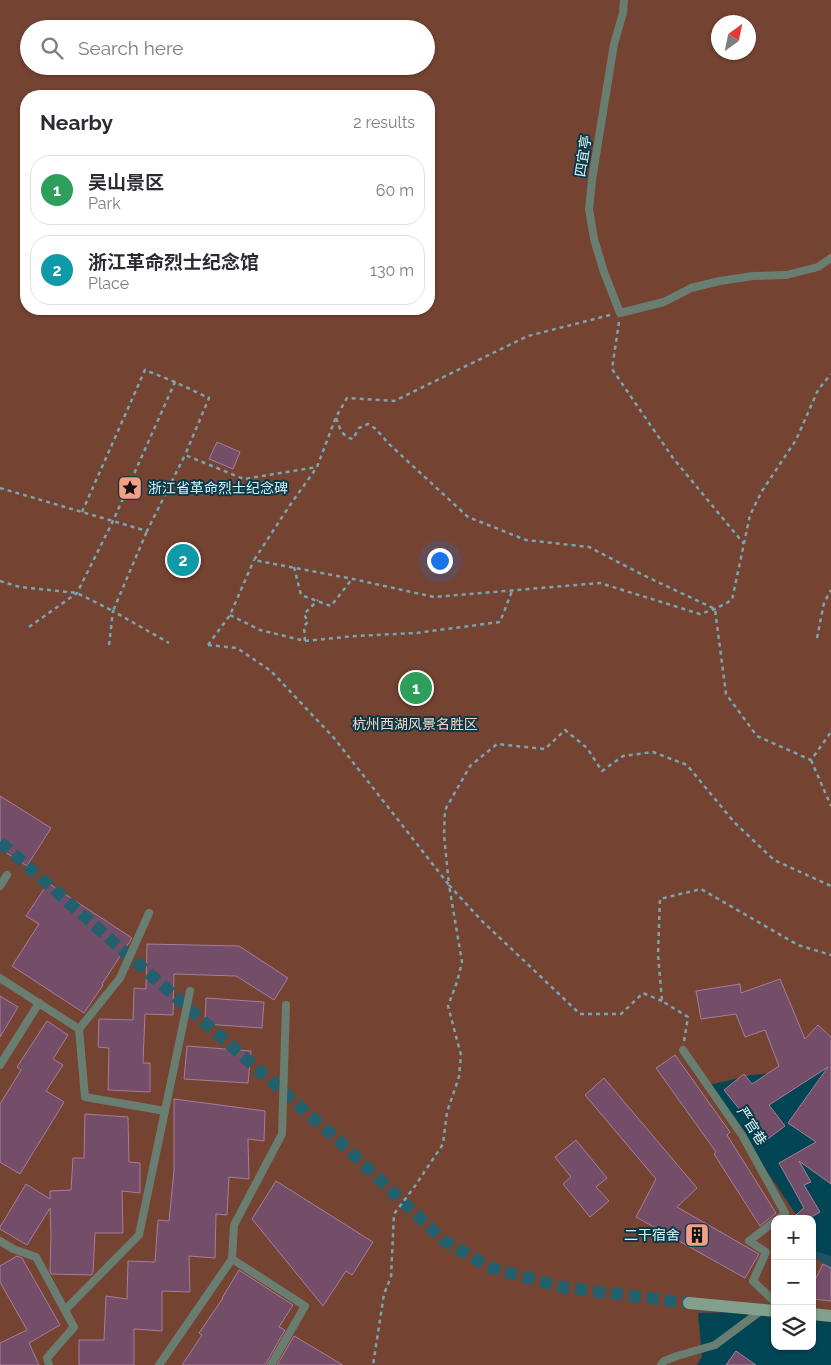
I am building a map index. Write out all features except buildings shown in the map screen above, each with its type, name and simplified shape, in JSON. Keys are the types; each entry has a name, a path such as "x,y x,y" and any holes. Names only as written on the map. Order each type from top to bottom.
{"street":[{"path":"689,1303 768,1310"},
{"path":"816,1314 831,1316"}],"lane":[{"name":"四宜亭","path":"620,313 604,272 594,239 589,208 614,44 623,13 624,0"},
{"path":"620,313 664,302 691,288 752,276 787,274 818,267 831,258"},
{"path":"0,886 7,875"},
{"path":"149,913 120,978 79,1029 85,1098 165,1111"},
{"path":"0,978 79,1029"},
{"path":"65,1310 139,1235 190,991"},
{"path":"0,1065 39,1003"},
{"path":"159,1365 232,1260 234,1225 282,1134 286,1005"},
{"name":"严官巷","path":"683,1050 742,1135 785,1213 783,1215"},
{"path":"771,1224 749,1240 766,1252 753,1280 771,1298"},
{"path":"0,1241 13,1249 36,1257 74,1327 47,1358 49,1365"},
{"path":"232,1260 305,1306 271,1365"},
{"path":"661,1365 664,1361 677,1356 715,1345 768,1310"}],"path":[{"path":"683,1050 688,1017 662,1001 643,993 621,1014 580,1014 481,920 449,885 334,738 271,671 236,648 208,645 230,615 254,560 318,467 336,417 347,398 394,401 528,336 620,313 612,369 673,458 744,544"},
{"path":"82,512 145,370 209,398 186,455 147,531 114,611 109,645"},
{"path":"254,560 353,579 434,598 600,583 700,614 732,600 750,515 762,492 796,440 818,390 831,374"},
{"path":"29,626 77,593 113,521 176,382"},
{"path":"336,417 346,438 352,439 359,428 368,424 376,429 388,443 468,517 526,540 589,547 715,609"},
{"path":"186,455 244,479 318,467"},
{"path":"0,488 147,531"},
{"path":"294,567 302,595 331,606 353,579"},
{"path":"0,581 20,587 77,593 114,611 168,643"},
{"path":"817,638 824,603 831,590"},
{"path":"230,615 260,630 305,641 416,633 500,622 512,591"},
{"path":"305,641 304,626 308,622 304,614 318,600"},
{"path":"715,609 726,694 757,736 811,760 831,806"},
{"path":"373,1365 384,1294 391,1277 394,1214 443,1144 447,1112 459,1078 460,1055 448,1006 462,962 449,885 444,835 445,810 470,766 498,744 545,749 565,730 587,748 602,771 624,756 653,752 688,765 734,822 774,860 831,886"},
{"path":"811,760 831,732"},
{"path":"662,1001 658,954 660,899 701,889 798,945 831,955"}],"shaded area":[{"path":"816,1251 831,1256 831,1291 816,1288"}],"green space":[{"name":"杭州西湖风景名胜区","path":"0,0 831,0 831,1067 752,1075 709,1085 796,1215 771,1215 771,1311 698,1313 702,1356 697,1365 0,1365"},
{"path":"816,1259 831,1268 831,1310 816,1311"}],"tunnel":[{"path":"0,842 338,1140 443,1240 489,1267 561,1287 689,1303"}],"place":[{"name":"浙江省革命烈士纪念碑","path":"130,488"},
{"name":"浙江革命烈士纪念馆","path":"183,560"},
{"name":"吴山景区","path":"416,688"},
{"name":"二干宿舍","path":"697,1235"}]}
